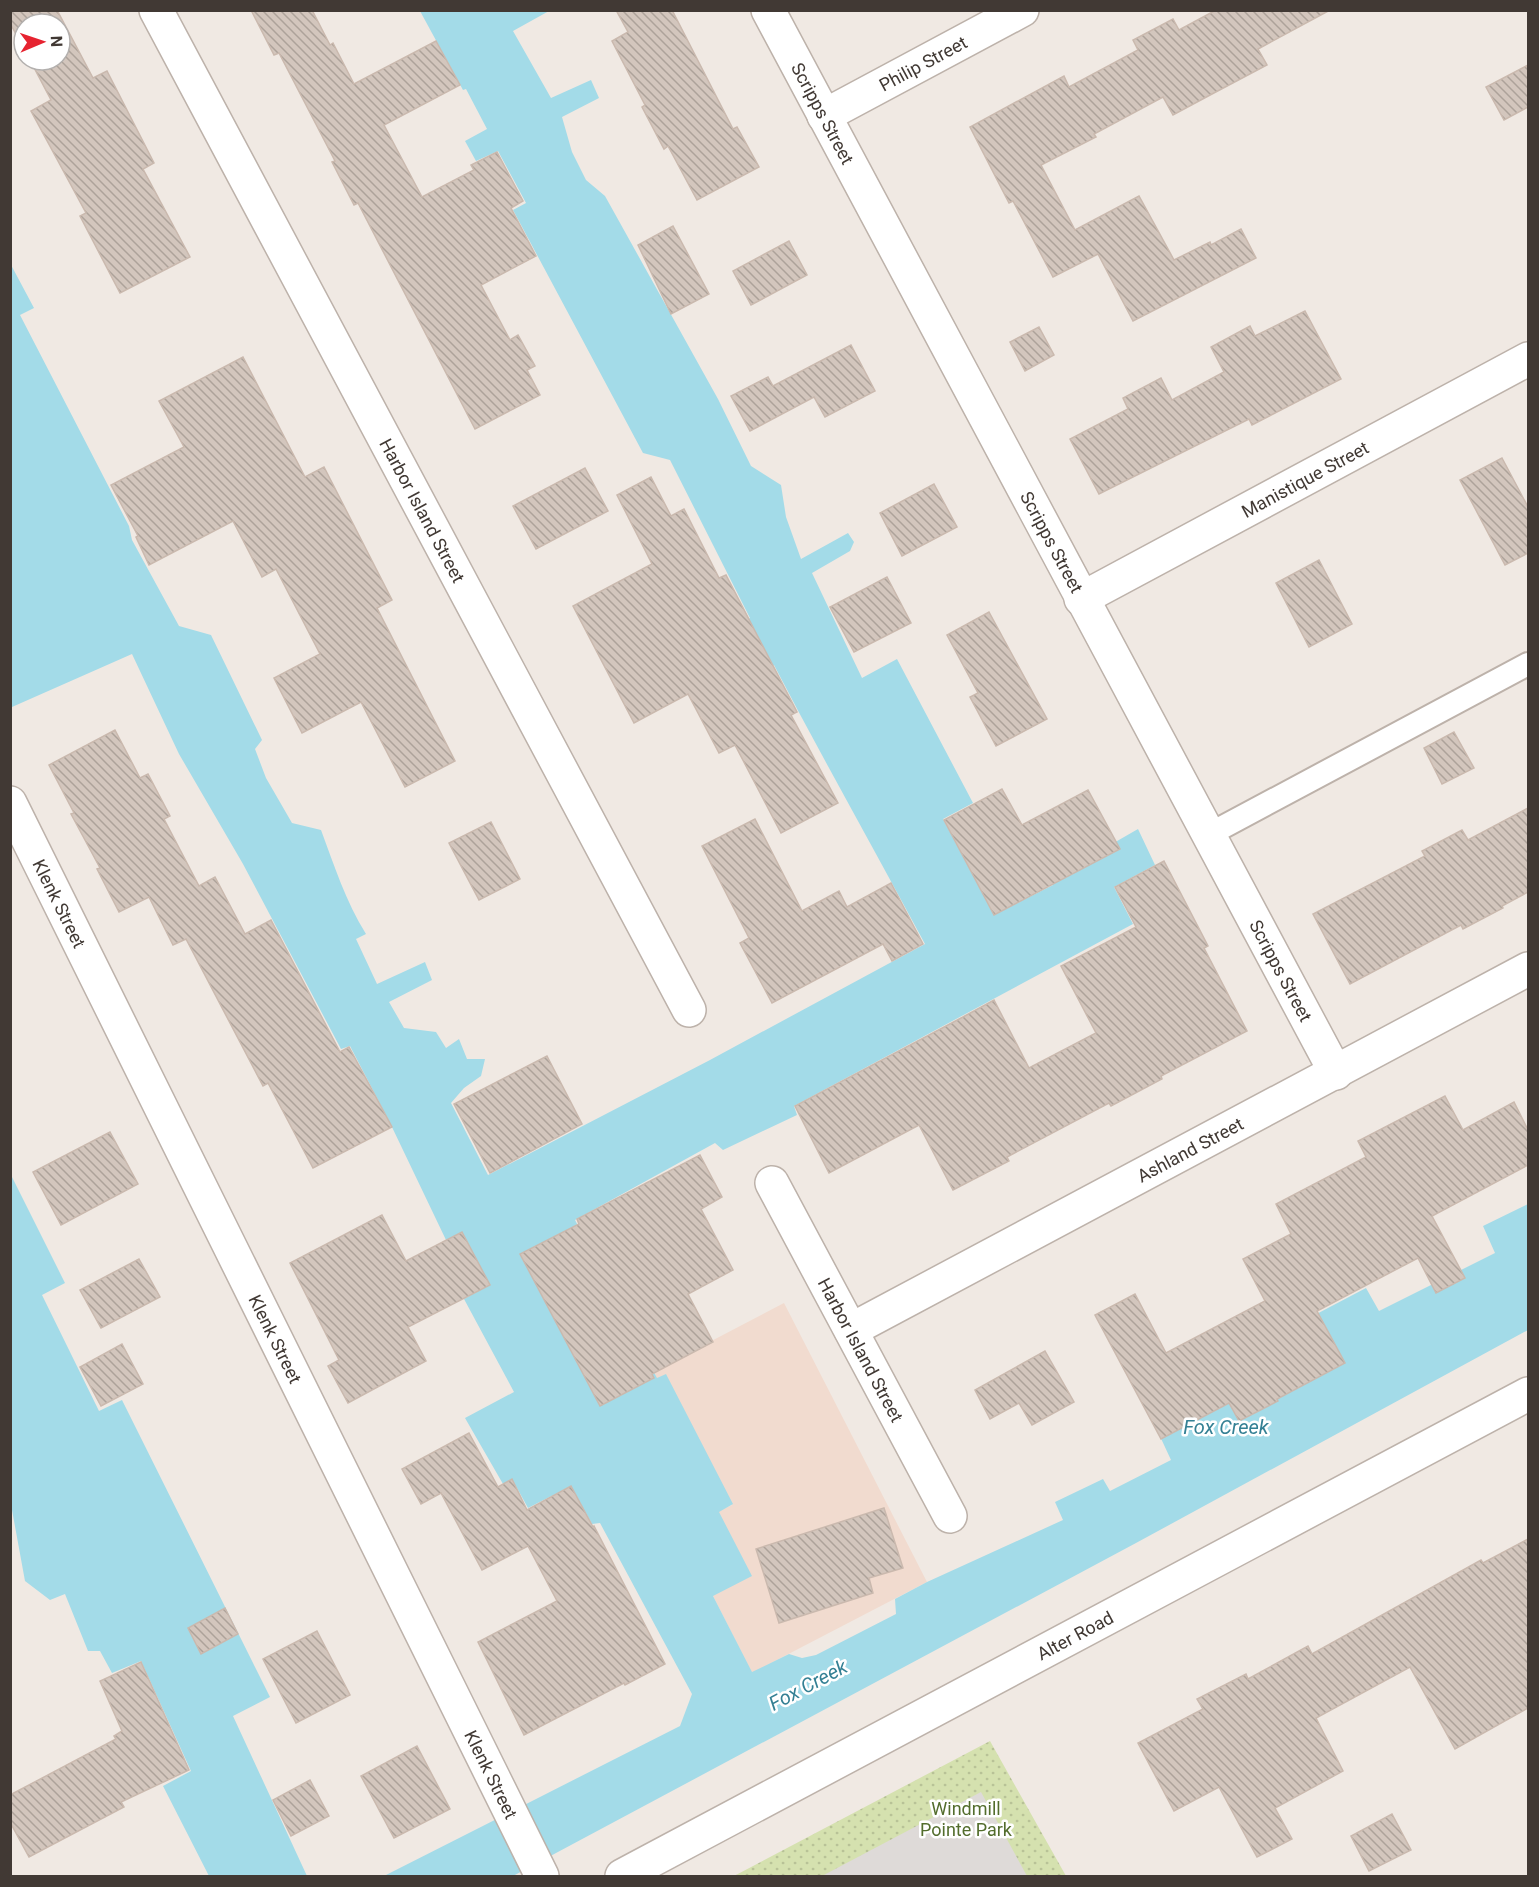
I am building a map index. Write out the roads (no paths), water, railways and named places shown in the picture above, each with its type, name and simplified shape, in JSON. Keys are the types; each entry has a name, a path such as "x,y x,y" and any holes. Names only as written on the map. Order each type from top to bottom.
{"street":[{"name":"Harbor Island Street","path":"156,10 689,1010"},
{"name":"Scripps Street","path":"768,10 1336,1073"},
{"name":"Philip Street","path":"824,116 1022,10"},
{"name":"Manistique Street","path":"1081,599 1528,359"},
{"name":"Klenk Street","path":"10,803 542,1876"},
{"name":"Ashland Street","path":"851,1330 1528,969"},
{"name":"Harbor Island Street","path":"772,1183 950,1516"},
{"name":"Alter Road","path":"622,1876 1528,1394"}],"lane":[{"path":"1208,835 1528,664"}],"water":[{"name":"Fox Creek","path":"420,11 549,11 513,31 551,98 591,80 599,98 562,117 572,152 586,180 605,196 718,399 751,466 781,485 786,517 801,559 848,533 854,542 850,551 812,573 862,678 897,659 973,803 943,819 994,915 1053,885 1051,879 1138,829 1155,865 1114,887 1133,924 794,1106 797,1115 723,1150 715,1143 575,1220 657,1378 666,1374 733,1504 719,1512 752,1576 713,1596 752,1672 789,1654 802,1658 816,1655 896,1614 895,1599 1063,1520 1055,1502 1103,1479 1110,1491 1171,1460 1145,1404 1366,1288 1379,1311 1495,1253 1483,1226 1528,1204 1528,1330 1136,1543 513,1876 384,1876 680,1726 692,1694 600,1523 592,1524 571,1486 528,1508 512,1479 503,1484 465,1418 514,1392 464,1299 489,1285 462,1232 446,1240 350,1046 341,1049 243,864 179,754 132,654 12,707 10,704 10,263 34,308 20,315 129,526 132,540 179,626 211,635 262,740 255,749 266,778 292,823 321,830 346,896 366,934 356,939 377,984 425,962 432,980 389,1002 404,1028 436,1032 446,1048 459,1039 467,1059 485,1059 481,1076 464,1088 451,1103 488,1175 710,1060 925,944 774,665 761,671 737,626 750,618 670,460 643,453 513,210 526,203 498,151 476,161 465,141 487,129"},
{"path":"10,1173 65,1283 42,1295 99,1411 122,1400 270,1697 233,1716 307,1876 209,1876 163,1786 191,1771 141,1661 112,1673 100,1651 88,1651 65,1594 50,1600 25,1581 10,1499"}],"park label":[{"name":"Windmill Pointe Park","path":"966,1818"}]}
